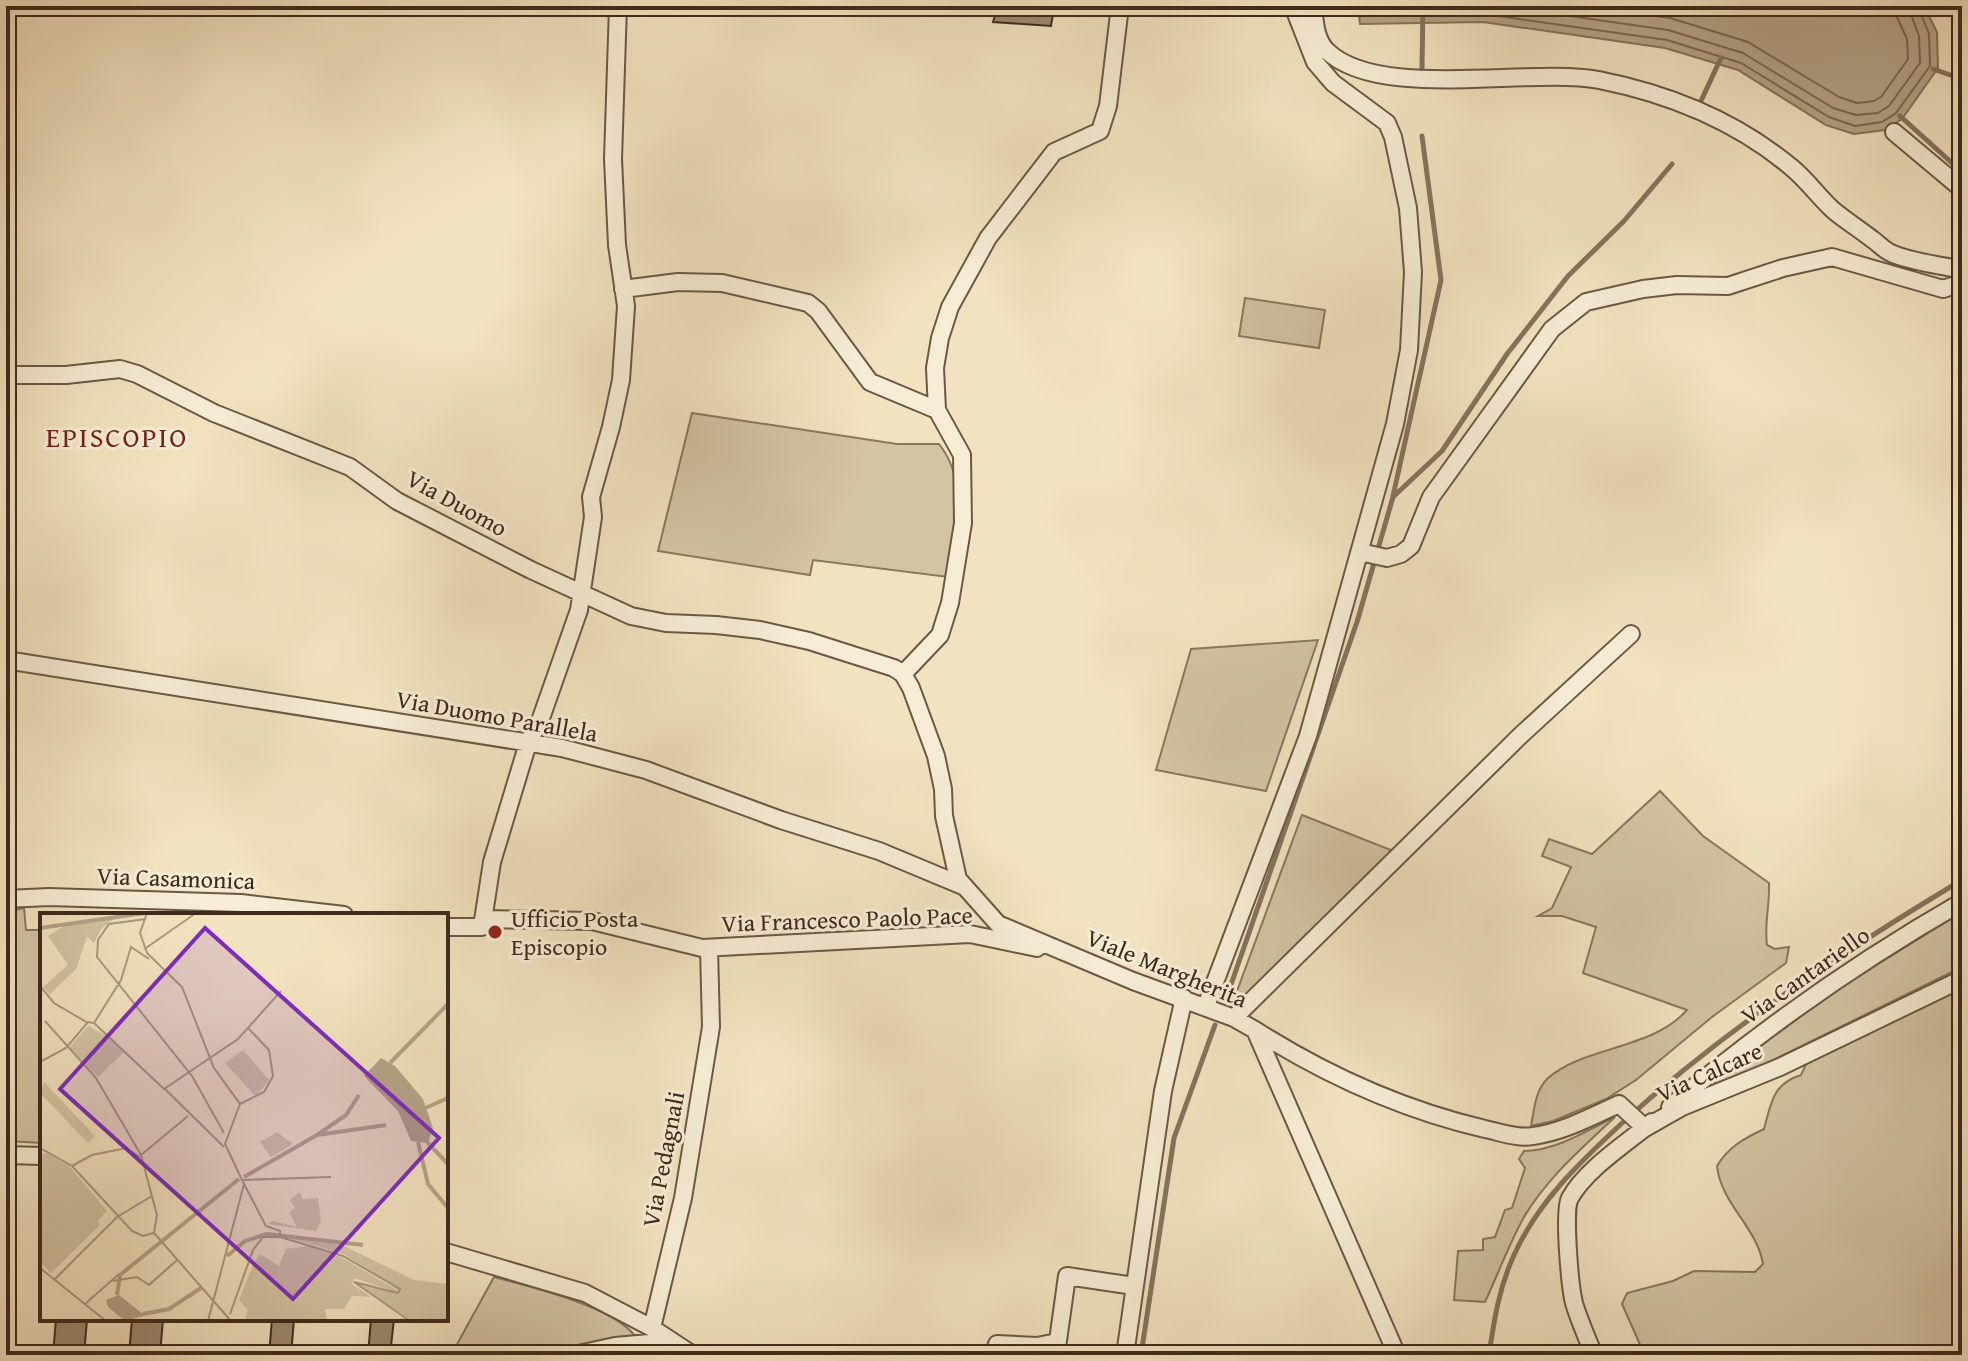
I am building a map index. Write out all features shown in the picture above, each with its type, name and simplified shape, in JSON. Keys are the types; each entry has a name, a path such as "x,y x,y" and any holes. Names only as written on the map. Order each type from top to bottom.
{"street":[{"path":"448,927 482,923 492,862 528,743 540,721 564,658 582,595 593,517 591,497 621,380 626,306 617,245 613,159 618,6"},
{"path":"898,671 940,635 950,603 963,523 962,455 937,410 935,368 950,307 988,238 1054,152 1100,131 1108,106 1120,6"},
{"path":"1293,6 1312,40 1341,60 1369,73 1404,78 1547,76 1597,80 1694,107 1765,147 1793,168 1835,211 1891,253 1962,270"},
{"path":"1206,1006 1308,736 1364,554 1409,350 1413,272 1408,208 1393,137 1387,123 1333,83 1315,62 1313,6"},
{"path":"1894,132 1962,189"},
{"path":"1364,554 1387,558 1401,554 1411,546 1431,497 1552,329 1586,302 1677,285 1728,286 1783,268 1832,257 1943,289 1962,283"},
{"path":"623,289 678,282 722,283 808,303 818,311 858,370 870,382 937,410"},
{"name":"Via Duomo","path":"6,375 66,375 120,369 137,374 214,413 350,467 397,501 582,595 631,616 666,623 760,630 809,641 898,671"},
{"path":"1234,1018 1521,735 1631,634"},
{"name":"Via Duomo Parallela","path":"6,660 562,748 646,770 781,820 879,851 963,886"},
{"name":"Viale Margherita","path":"898,671 936,756 943,789 944,816 958,879 998,924 1133,981 1206,1006 1255,1030 1397,1355"},
{"name":"Via Casamonica","path":"6,899 49,897 241,903 327,913"},
{"name":"Via Cantariello","path":"1642,1125 1851,970 1962,902"},
{"name":"Via Francesco Paolo Pace","path":"482,923 592,921 645,936 709,948 970,934 1070,955"},
{"name":"Via Pedagnali","path":"652,1328 683,1198 711,1027 709,948"},
{"name":"Via Calcare","path":"1255,1030 1297,1057 1383,1097 1456,1122 1532,1137 1584,1120 1619,1104 1627,1108 1642,1125 1780,1067 1962,979"},
{"path":"1125,1355 1163,1091 1184,998"},
{"path":"1594,1355 1574,1301 1567,1201 1577,1187 1642,1125"},
{"path":"6,1155 40,1156"},
{"path":"448,1253 585,1293 652,1328 693,1355"},
{"path":"994,1355 997,1344 1056,1349 1067,1276 1134,1286"},
{"path":"574,1355 615,1346 672,1341"}],"shaded area":[{"path":"1245,298 1325,310 1319,348 1239,336"},
{"path":"692,413 897,444 939,444 949,459 957,491 956,525 948,577 813,560 810,575 658,551"},
{"path":"1318,640 1266,791 1156,770 1191,649"},
{"path":"1660,791 1703,836 1769,883 1767,945 1775,949 1789,947 1786,963 1712,1017 1636,1080 1606,1099 1553,1121 1531,1126 1537,1095 1547,1079 1579,1060 1655,1033 1687,1010 1583,973 1596,927 1562,916 1538,916 1552,908 1571,867 1542,856 1549,839 1592,854"},
{"path":"1302,815 1396,852 1242,1002 1233,1002"},
{"path":"24,908 26,930 40,930 40,1143 6,1141 6,912"},
{"path":"1962,912 1962,967 1753,1070 1693,1095 1841,987"},
{"path":"1962,988 1962,1355 1640,1355 1642,1349 1622,1304 1627,1293 1673,1281 1694,1271 1755,1272 1763,1264 1754,1238 1725,1192 1717,1166 1732,1148 1764,1129 1778,1089 1801,1075 1808,1060"},
{"path":"1615,1117 1566,1164 1533,1203 1513,1238 1485,1302 1454,1300 1458,1251 1483,1250 1483,1239 1495,1237 1505,1210 1512,1208 1525,1168 1519,1159 1524,1151 1559,1144"},
{"path":"494,1277 590,1307 624,1325 635,1336 575,1349 562,1355 492,1355 456,1346"}],"water":[{"path":"1358,6 1924,6 1937,32 1938,68 1902,119 1885,130 1854,134 1826,125 1738,70 1665,48 1483,22 1360,24"}],"building":[{"path":"998,6 1054,8 1051,26 993,22"},
{"path":"56,1321 87,1321 84,1355 53,1355"},
{"path":"132,1321 163,1321 160,1355 129,1355"},
{"path":"272,1321 294,1321 291,1355 269,1355"},
{"path":"371,1321 394,1321 390,1355 368,1355"}],"waterway":[{"path":"1422,68 1423,6"},
{"path":"1700,103 1721,58"},
{"path":"1933,69 1962,79"},
{"path":"1900,116 1962,172"},
{"path":"1393,496 1441,280 1422,136"},
{"path":"1226,999 1357,622 1393,497 1442,451 1507,354 1568,276 1624,221 1672,164"},
{"path":"1489,1355 1501,1292 1514,1255 1547,1201 1590,1153 1660,1089 1743,1024 1873,935 1962,880"},
{"path":"1141,1355 1174,1138 1215,1025"}],"place":[{"name":"Ufficio Posta Episcopio","path":"495,932"}],"district":[{"name":"EPISCOPIO","path":"117,436"}]}
